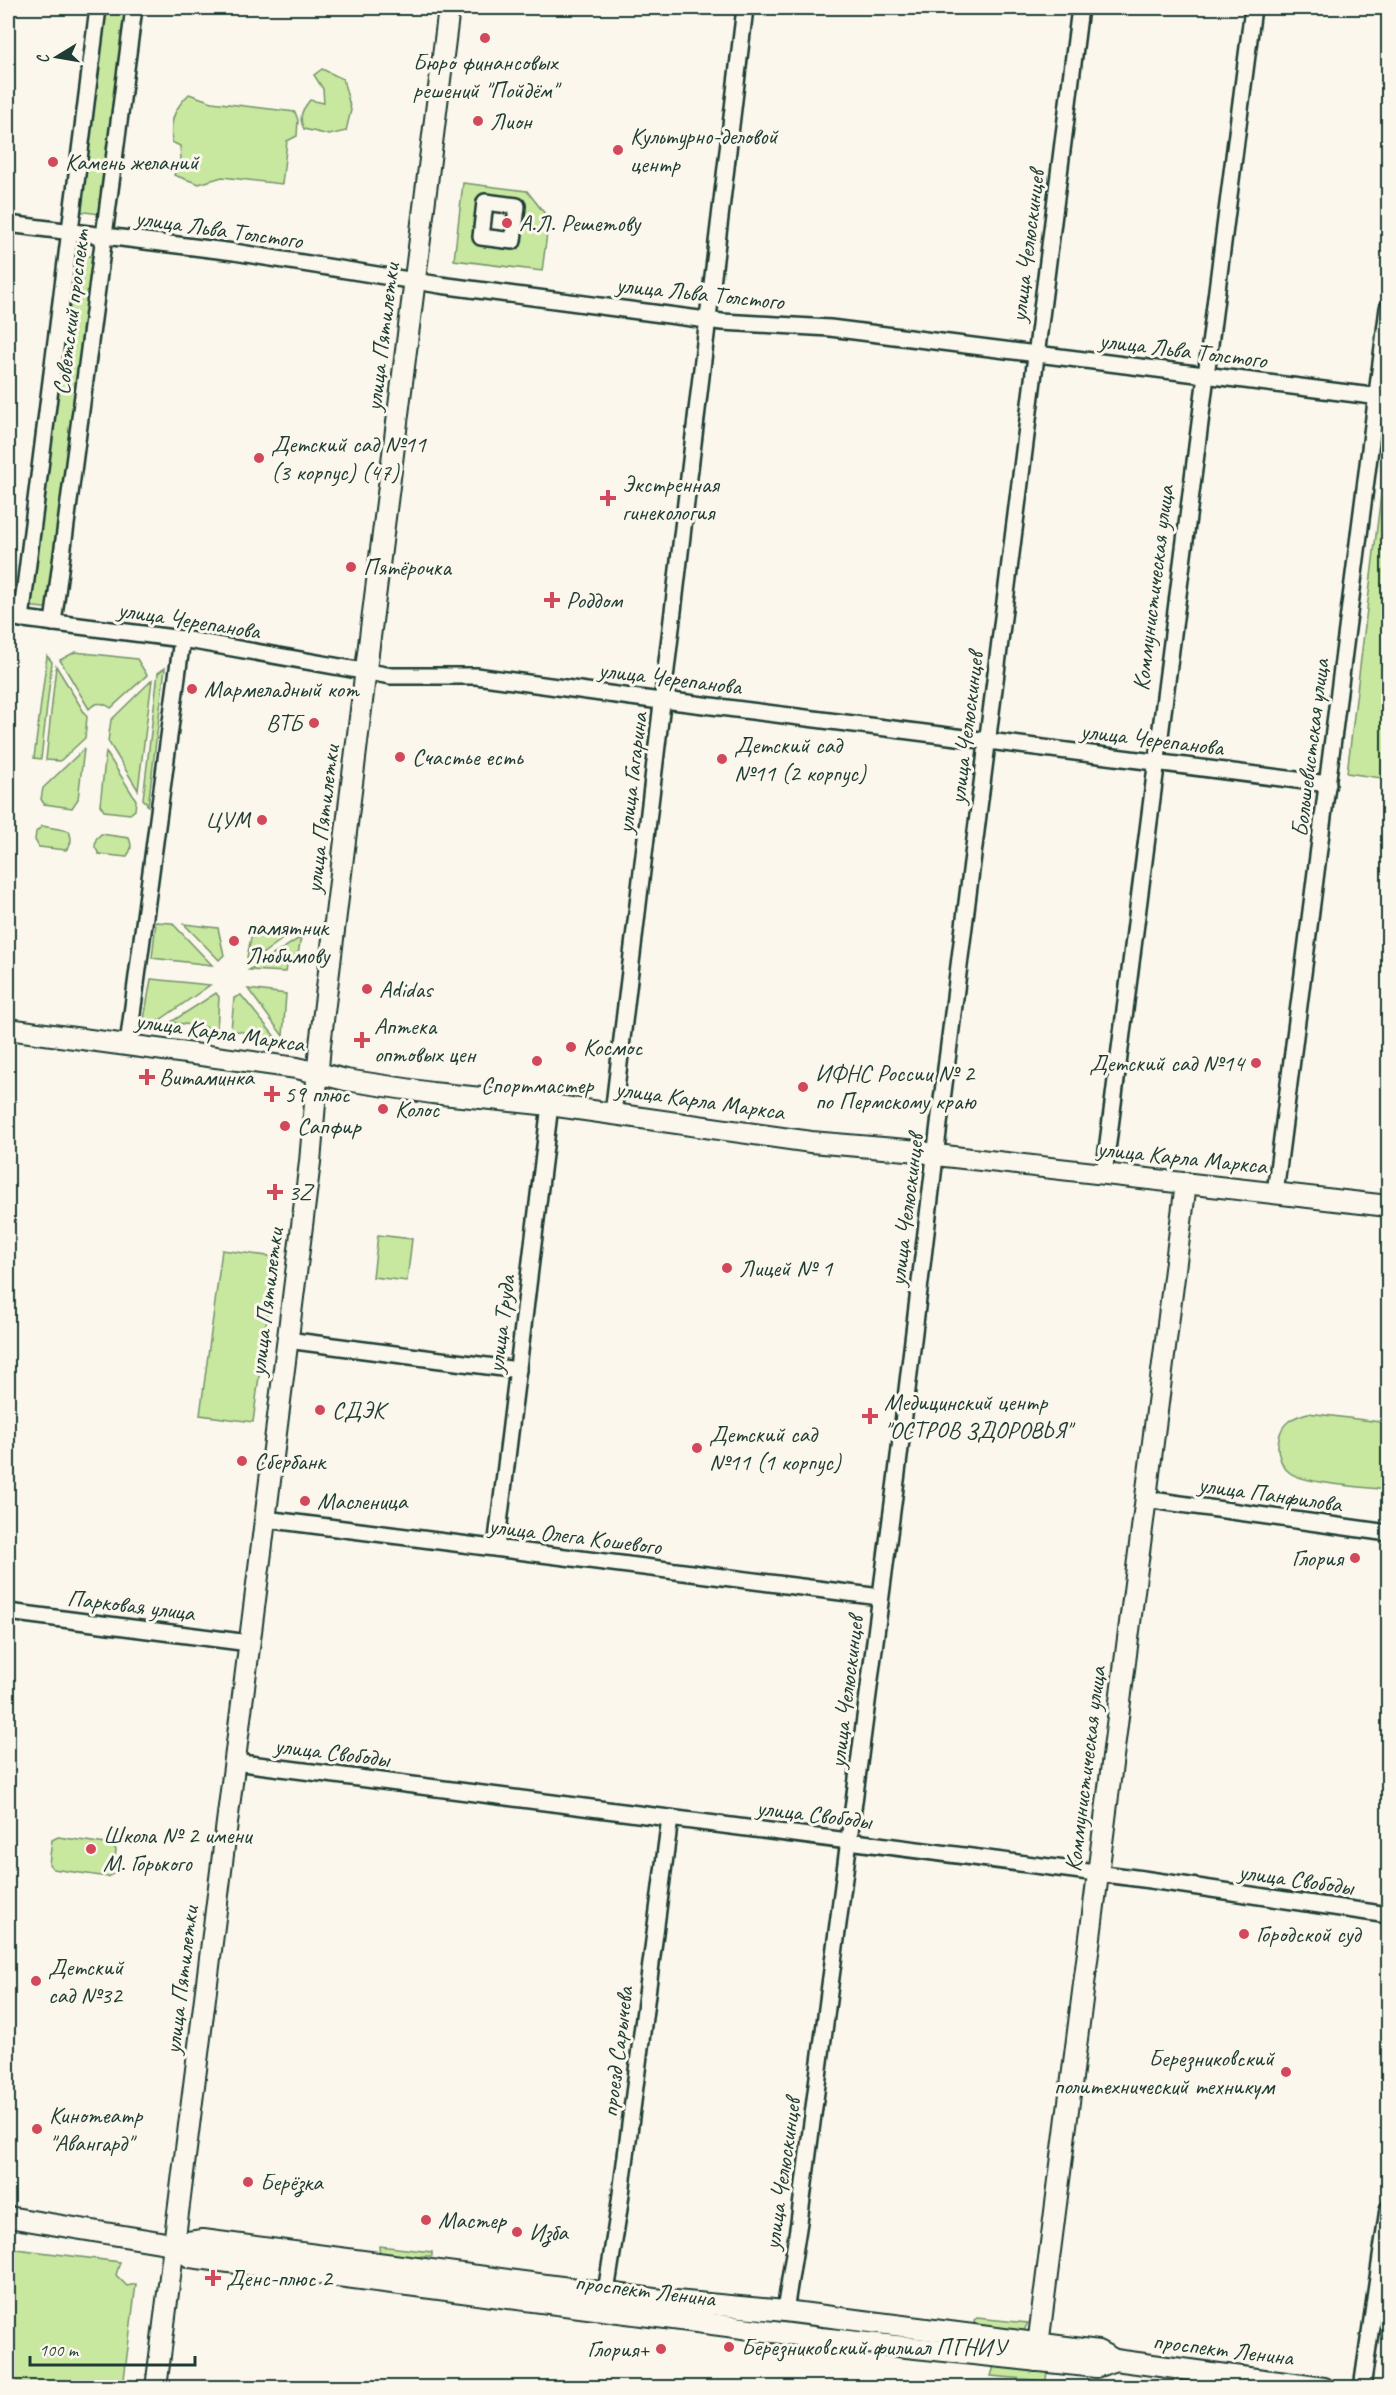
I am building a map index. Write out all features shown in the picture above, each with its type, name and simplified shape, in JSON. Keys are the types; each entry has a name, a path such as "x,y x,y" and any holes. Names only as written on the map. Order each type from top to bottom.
{"main road":[{"name":"улица Пятилетки","path":"156,2388 172,2244 265,1519 366,672 449,8"},
{"name":"улица Карла Маркса","path":"8,1029 297,1068 346,1080 432,1093 550,1105 811,1142 919,1151 936,1155 1389,1206"},
{"name":"Коммунистическая улица","path":"1037,2352 1186,1183"},
{"name":"проспект Ленина","path":"8,2217 141,2237 172,2244 203,2240 654,2299 785,2311 1037,2352"},
{"name":"проспект Ленина","path":"172,2244 189,2258 810,2337 1037,2352 1098,2351 1115,2360 1324,2388"}],"street":[{"name":"Советский проспект","path":"14,618 70,232 98,8"},
{"name":"Советский проспект","path":"53,623 134,8"},
{"name":"улица Гагарина","path":"613,1114 745,8"},
{"name":"улица Челюскинцев","path":"785,2311 850,1842 1080,8"},
{"name":"Коммунистическая улица","path":"1104,1174 1253,8"},
{"name":"улица Льва Толстого","path":"8,224 234,252 414,281 708,319 830,328 1383,397"},
{"name":"Большевистская улица","path":"1275,1193 1328,784 1383,397 1389,308"},
{"name":"улица Черепанова","path":"14,618 182,639 391,676 476,676 1328,784"},
{"path":"128,1044 182,639"},
{"name":"улица Труда","path":"496,1548 550,1105"},
{"path":"287,1340 518,1370"},
{"name":"улица Панфилова","path":"1145,1499 1389,1533"},
{"name":"улица Олега Кошевого","path":"265,1519 880,1598"},
{"name":"Парковая улица","path":"8,1612 249,1643"},
{"name":"улица Свободы","path":"234,1762 1098,1874 1389,1915"},
{"name":"проезд Сарычева","path":"606,2292 670,1818"},
{"path":"1362,2388 1389,2209"}],"green space":[{"path":"104,8 128,8 100,214 77,211"},
{"path":"322,69 343,79 351,110 346,131 329,135 304,129 302,125 302,114 310,100 324,103 323,89 314,75"},
{"path":"189,94 212,102 295,112 298,120 297,136 287,141 282,184 222,177 199,184 174,175 181,160 180,146 172,142 173,121 177,110"},
{"path":"463,183 527,191 549,219 542,271 454,260","holes":["486,202 517,206 512,241 481,237"]},
{"path":"71,254 97,257 52,609 26,606"},
{"path":"1388,437 1388,779 1347,773"},
{"path":"75,652 137,659 147,675 111,708 100,703 89,709 60,660"},
{"path":"47,656 52,662 41,759 34,758"},
{"path":"56,666 87,717 85,738 60,761 46,760"},
{"path":"165,668 148,806 143,799 158,673"},
{"path":"152,680 138,790 108,741 111,720"},
{"path":"84,749 78,799 72,808 44,804 41,799 43,788"},
{"path":"106,752 136,800 135,810 130,814 104,811 100,805"},
{"path":"42,826 69,831 71,841 66,850 39,847 35,840 36,832"},
{"path":"101,834 129,838 131,848 126,857 99,854 95,847 96,839"},
{"path":"156,922 172,923 212,965 152,958"},
{"path":"184,924 218,928 224,955 219,960"},
{"path":"252,933 288,935 251,962 247,957"},
{"path":"301,937 297,960 287,966 286,972 249,970"},
{"path":"151,979 210,985 157,1022 144,1019"},
{"path":"248,989 286,994 283,1036"},
{"path":"216,993 219,997 217,1029 171,1022"},
{"path":"241,995 276,1038 231,1030 234,998"},
{"path":"378,1235 412,1239 407,1281 373,1277"},
{"path":"222,1250 275,1257 253,1422 200,1415"},
{"path":"1308,1413 1388,1423 1388,1490 1321,1482 1289,1472 1283,1465 1278,1452 1280,1432 1289,1421"},
{"path":"58,1837 113,1845 116,1850 113,1874 108,1877 53,1869 49,1864 52,1840"},
{"path":"379,2246 432,2252 432,2256 421,2256 411,2262 380,2255"},
{"path":"8,2248 120,2262 116,2275 127,2286 136,2284 123,2387 8,2387"},
{"path":"977,2318 1028,2323 1023,2332 976,2327 974,2320"},
{"path":"998,2364 1047,2369 1046,2381 991,2376 994,2366"}],"place":[{"name":"Бюро финансовых решений \"Пойдём\"","path":"485,38"},
{"name":"Лион","path":"478,121"},
{"name":"Культурно-деловой центр","path":"618,150"},
{"name":"Камень желаний","path":"53,162"},
{"name":"А.Л. Решетову","path":"507,223"},
{"name":"Детский сад №11 (3 корпус) (47)","path":"259,458"},
{"name":"Экстренная гинекология","path":"608,498"},
{"name":"Пятёрочка","path":"351,567"},
{"name":"Роддом","path":"552,600"},
{"name":"Мармеладный кот","path":"192,689"},
{"name":"ВТБ","path":"314,723"},
{"name":"Счастье есть","path":"400,757"},
{"name":"Детский сад №11 (2 корпус)","path":"722,759"},
{"name":"ЦУМ","path":"262,820"},
{"name":"памятник Любимову","path":"234,941"},
{"name":"Adidas","path":"367,989"},
{"name":"Аптека оптовых цен","path":"362,1040"},
{"name":"Космос","path":"571,1047"},
{"name":"Спортмастер","path":"537,1061"},
{"name":"Детский сад №14","path":"1256,1063"},
{"name":"Витаминка","path":"147,1077"},
{"name":"ИФНС России № 2 по Пермскому краю","path":"803,1087"},
{"name":"59 плюс","path":"272,1094"},
{"name":"Колос","path":"383,1109"},
{"name":"Сапфир","path":"285,1126"},
{"name":"3Z","path":"275,1192"},
{"name":"Лицей № 1","path":"727,1268"},
{"name":"СДЭК","path":"320,1410"},
{"name":"Медицинский центр \"ОСТРОВ ЗДОРОВЬЯ\"","path":"870,1416"},
{"name":"Детский сад №11 (1 корпус)","path":"697,1448"},
{"name":"Сбербанк","path":"242,1461"},
{"name":"Масленица","path":"305,1501"},
{"name":"Глория","path":"1355,1558"},
{"name":"Школа № 2 имени М. Горького","path":"91,1849"},
{"name":"Городской суд","path":"1244,1934"},
{"name":"Детский сад №32","path":"36,1981"},
{"name":"Березниковский политехнический техникум","path":"1286,2072"},
{"name":"Кинотеатр \"Авангард\"","path":"37,2129"},
{"name":"Берёзка","path":"248,2182"},
{"name":"Мастер","path":"426,2220"},
{"name":"Изба","path":"517,2232"},
{"name":"Денс-плюс 2","path":"213,2278"},
{"name":"Березниковский филиал ПГНИУ","path":"729,2347"},
{"name":"Глория+","path":"661,2349"}]}
